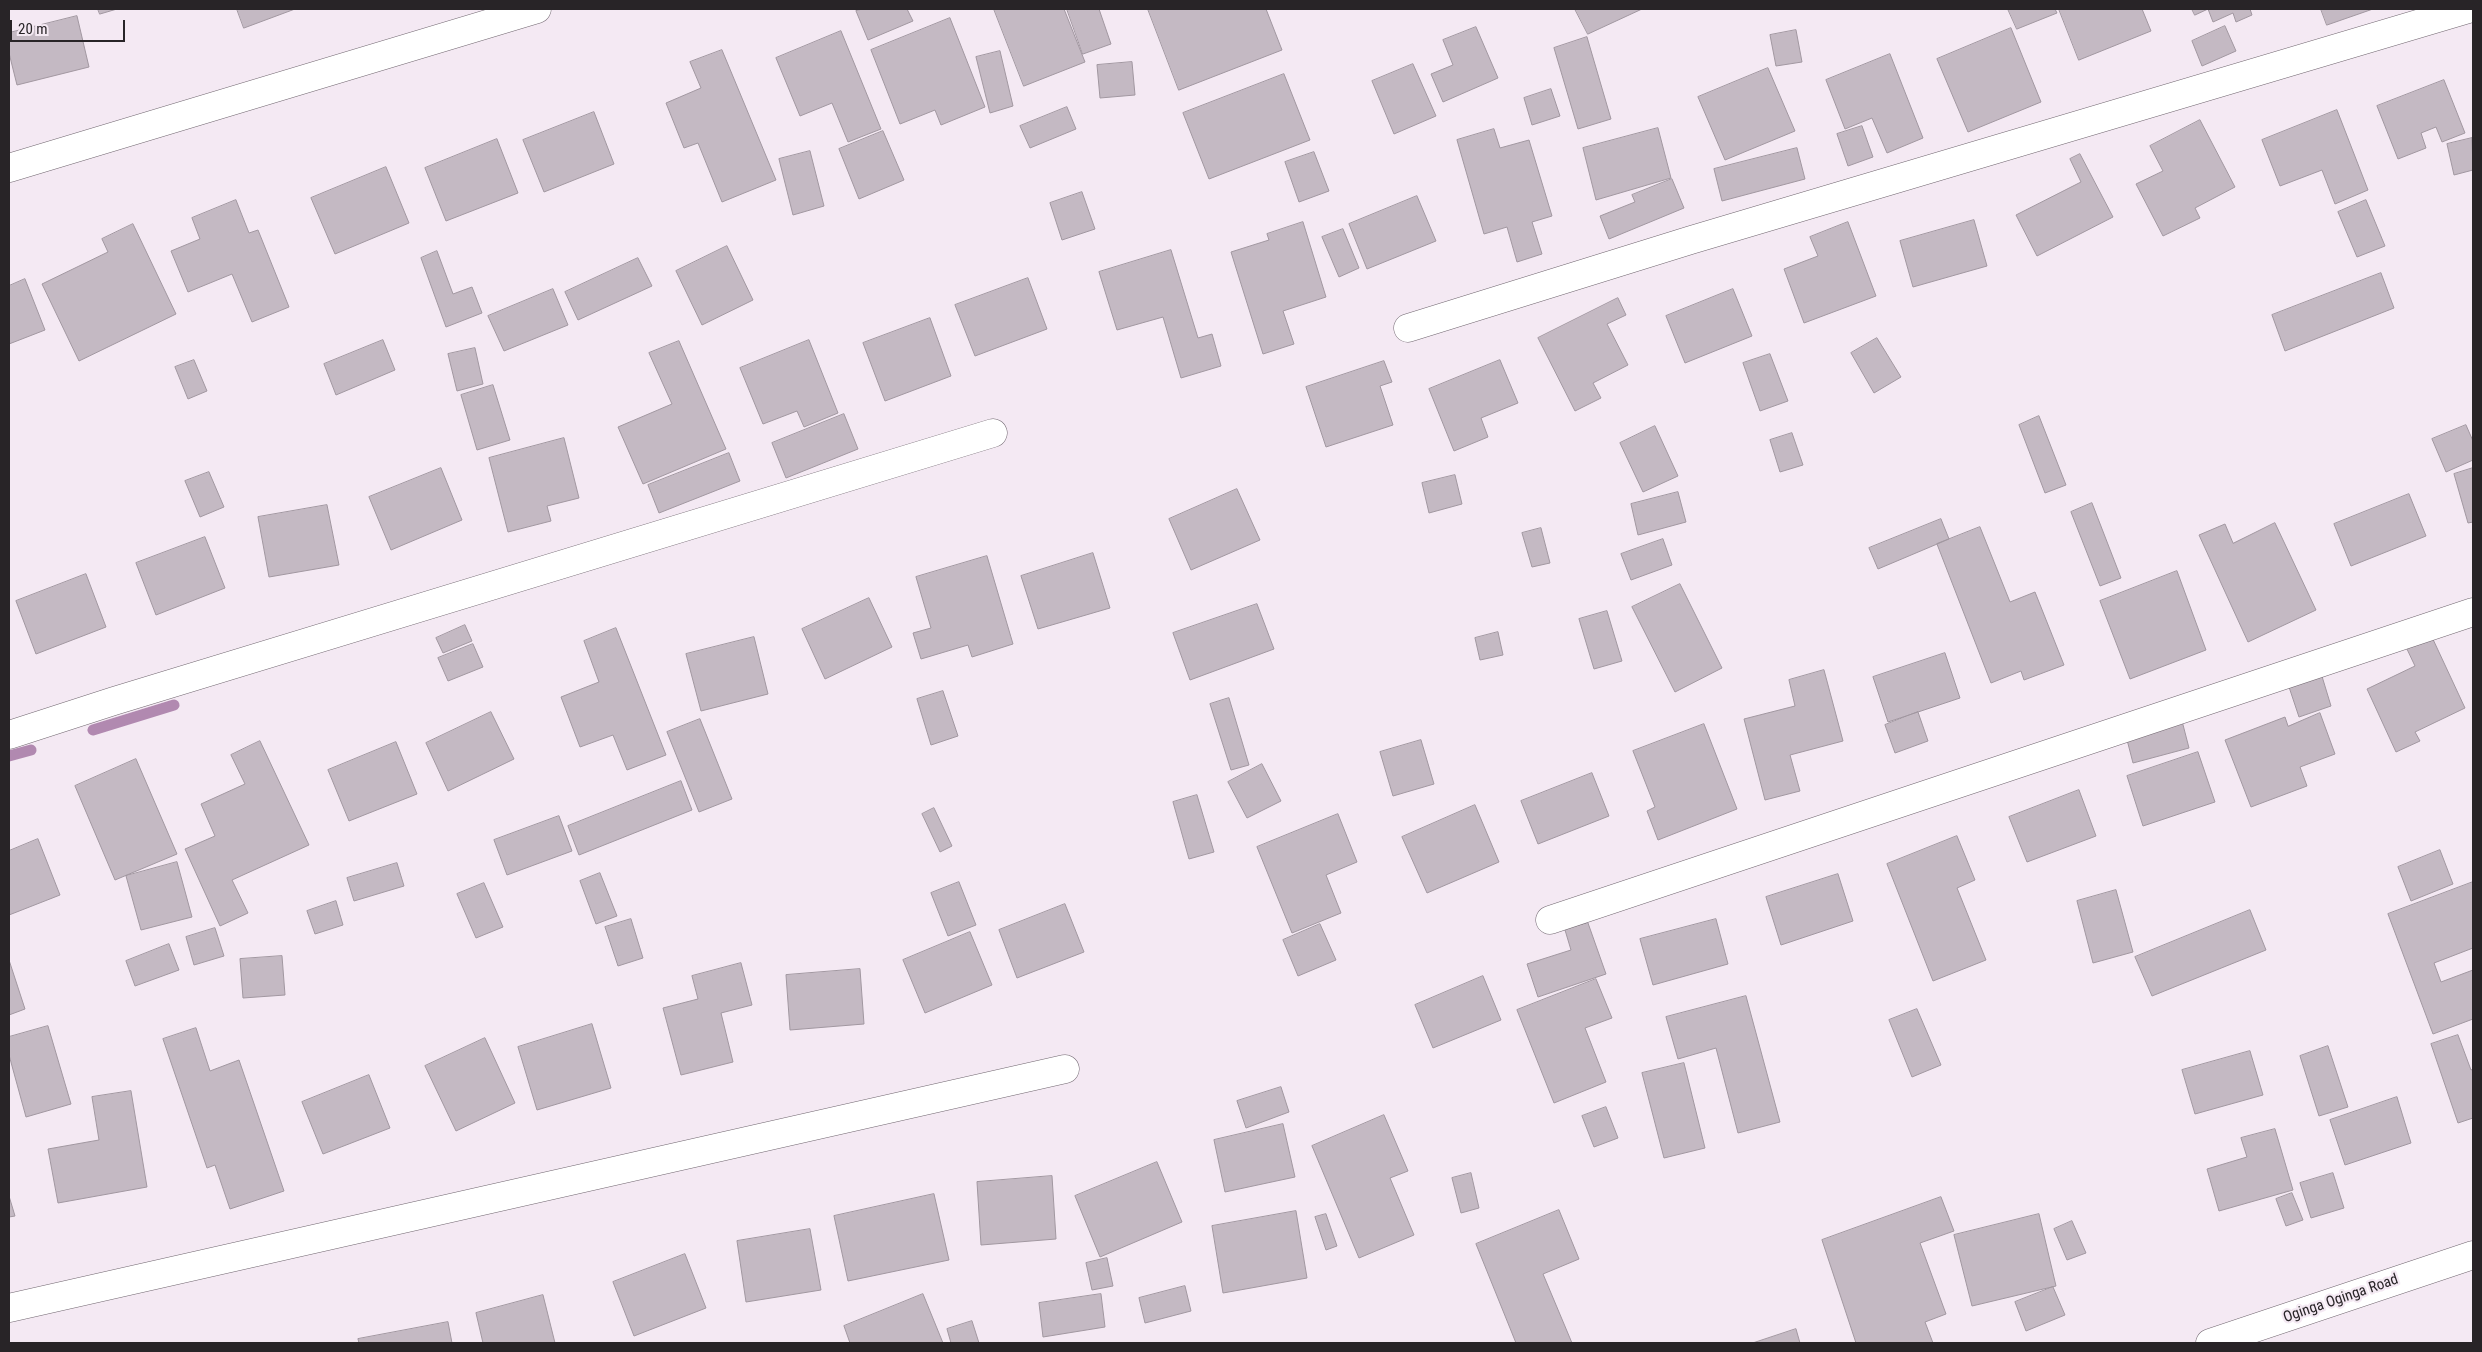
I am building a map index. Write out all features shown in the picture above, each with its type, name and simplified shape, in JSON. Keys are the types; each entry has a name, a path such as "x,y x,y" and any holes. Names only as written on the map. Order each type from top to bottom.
{"street":[{"path":"9,168 537,9"},
{"path":"1408,328 1691,240 2468,9"},
{"path":"9,735 124,698 993,433"},
{"path":"1550,920 2473,612"},
{"path":"9,1308 1065,1069"},
{"name":"Oginga Oginga Road","path":"2210,1343 2473,1255"}],"building":[{"path":"98,9 117,9 100,14"},
{"path":"237,9 295,9 244,28"},
{"path":"863,9 907,9 913,21 868,40 856,11"},
{"path":"994,9 1064,9 1085,62 1024,86"},
{"path":"1067,9 1099,9 1111,44 1083,54"},
{"path":"1148,9 1266,9 1282,50 1179,90"},
{"path":"1575,9 1642,9 1588,34"},
{"path":"2008,9 2055,9 2057,13 2017,29"},
{"path":"2059,9 2142,9 2151,31 2079,60"},
{"path":"2192,9 2208,9 2195,15"},
{"path":"2208,9 2250,9 2252,15 2236,22 2233,13 2213,22"},
{"path":"2321,9 2373,9 2327,25"},
{"path":"77,16 89,67 17,85 9,53 9,33"},
{"path":"950,18 985,107 941,125 935,110 900,124 871,50"},
{"path":"2225,26 2236,51 2202,66 2192,41"},
{"path":"1476,27 1498,78 1443,102 1431,74 1453,65 1443,40"},
{"path":"2011,28 2041,102 1968,132 1937,59"},
{"path":"1796,30 1802,62 1776,66 1770,35"},
{"path":"841,31 881,129 848,142 832,103 800,116 776,58"},
{"path":"1587,37 1611,119 1578,129 1554,48"},
{"path":"722,50 776,180 722,202 698,143 684,148 666,103 701,88 690,62"},
{"path":"1000,51 1013,106 990,113 976,57"},
{"path":"1890,54 1923,138 1887,153 1872,118 1845,129 1826,80"},
{"path":"1132,62 1135,95 1100,98 1097,65"},
{"path":"1413,64 1436,116 1394,134 1372,81"},
{"path":"1768,68 1795,131 1725,160 1698,97"},
{"path":"1284,74 1310,140 1209,179 1183,113"},
{"path":"2444,80 2465,133 2442,142 2436,127 2421,133 2426,148 2398,159 2377,106"},
{"path":"1551,89 1560,116 1532,125 1524,98"},
{"path":"1067,107 1076,129 1030,148 1020,126"},
{"path":"2337,110 2368,190 2335,204 2322,170 2280,186 2262,140"},
{"path":"594,112 614,164 544,192 523,140"},
{"path":"2200,120 2235,187 2195,208 2200,218 2163,236 2136,184 2163,171 2150,146"},
{"path":"1862,126 1873,157 1848,166 1837,134"},
{"path":"1658,128 1671,178 1596,200 1583,148"},
{"path":"1494,129 1500,148 1529,140 1552,216 1532,222 1542,254 1517,262 1507,227 1484,234 1457,140"},
{"path":"883,131 904,180 859,199 839,149"},
{"path":"2472,138 2473,170 2454,175 2447,144"},
{"path":"497,139 518,193 446,221 425,168"},
{"path":"1797,148 1805,179 1722,201 1714,169"},
{"path":"810,151 824,206 793,215 779,159"},
{"path":"1314,152 1329,191 1299,202 1285,162"},
{"path":"2080,154 2113,217 2037,256 2016,215 2081,182 2070,159"},
{"path":"386,167 409,223 335,254 311,198"},
{"path":"1672,179 1684,208 1609,239 1600,216 1635,202 1632,195"},
{"path":"1082,192 1095,229 1062,240 1050,203"},
{"path":"1417,196 1436,241 1367,269 1349,224"},
{"path":"236,200 249,233 258,230 289,307 252,322 232,274 188,292 171,251 200,239 192,218"},
{"path":"2366,200 2385,246 2357,257 2338,212"},
{"path":"1974,220 1987,266 1913,287 1900,241"},
{"path":"1303,222 1326,297 1283,311 1294,344 1263,354 1231,252 1269,240 1267,234"},
{"path":"1848,222 1876,296 1804,323 1784,269 1818,256 1810,237"},
{"path":"133,224 176,314 79,361 42,284 108,252 102,239"},
{"path":"1343,229 1359,268 1339,277 1322,237"},
{"path":"727,246 753,300 702,325 676,271"},
{"path":"1171,250 1198,338 1212,334 1221,366 1181,378 1163,317 1117,330 1099,272"},
{"path":"437,251 453,294 472,287 482,313 446,327 421,258"},
{"path":"638,258 652,286 578,320 565,292"},
{"path":"2381,273 2394,308 2285,351 2272,315"},
{"path":"1028,278 1047,329 975,356 955,305"},
{"path":"25,279 45,330 9,344 9,286"},
{"path":"553,289 568,325 504,351 488,316"},
{"path":"1733,289 1752,336 1685,363 1666,316"},
{"path":"1618,298 1626,315 1607,324 1628,365 1593,383 1601,398 1575,411 1538,338"},
{"path":"930,318 951,376 885,401 863,343"},
{"path":"1877,338 1901,377 1874,393 1851,353"},
{"path":"383,340 395,370 336,395 324,364"},
{"path":"809,340 838,413 804,427 797,411 763,424 740,368"},
{"path":"679,341 726,449 643,484 618,427 672,404 649,353"},
{"path":"475,348 483,384 457,391 448,354"},
{"path":"1770,354 1788,401 1760,411 1743,363"},
{"path":"194,360 207,391 188,399 175,367"},
{"path":"1500,360 1518,403 1481,418 1488,437 1454,451 1429,389"},
{"path":"1384,361 1392,382 1380,386 1393,425 1326,447 1306,387"},
{"path":"493,385 510,440 477,450 461,395"},
{"path":"844,414 858,449 786,478 772,443"},
{"path":"2039,416 2066,485 2045,493 2019,425"},
{"path":"2466,425 2473,441 2473,460 2446,472 2432,439"},
{"path":"1655,426 1678,476 1643,492 1620,443"},
{"path":"1792,433 1803,465 1780,472 1770,440"},
{"path":"564,438 579,498 547,506 551,521 508,532 489,458"},
{"path":"729,453 740,481 659,513 648,485"},
{"path":"441,468 462,520 391,550 369,497"},
{"path":"2473,468 2473,522 2468,523 2454,474"},
{"path":"209,472 224,507 200,517 185,481"},
{"path":"1455,475 1462,504 1429,513 1422,483"},
{"path":"1237,489 1260,540 1191,570 1169,519"},
{"path":"1678,492 1686,522 1638,535 1631,504"},
{"path":"2409,494 2426,536 2351,566 2334,524"},
{"path":"2092,503 2121,578 2100,586 2071,512"},
{"path":"327,505 339,565 269,577 258,517"},
{"path":"1941,519 1949,539 1878,569 1869,548"},
{"path":"2275,523 2316,610 2248,642 2199,535 2225,524 2233,543"},
{"path":"1980,527 2010,602 2035,592 2064,665 2024,680 2021,671 1991,683 1937,544"},
{"path":"1541,528 1550,563 1532,567 1522,533"},
{"path":"205,537 225,588 156,615 136,563"},
{"path":"1663,539 1672,565 1631,580 1621,554"},
{"path":"1093,553 1110,608 1038,629 1021,576"},
{"path":"987,556 1013,644 972,657 968,645 921,659 913,633 931,628 916,577"},
{"path":"2177,571 2206,650 2130,679 2100,601"},
{"path":"86,574 106,627 36,654 16,601"},
{"path":"1680,584 1722,668 1675,692 1632,607"},
{"path":"869,598 892,647 825,679 802,629"},
{"path":"1257,604 1274,649 1190,680 1173,633"},
{"path":"1607,611 1622,661 1594,669 1579,619"},
{"path":"465,625 472,641 443,653 436,638"},
{"path":"616,628 666,755 627,770 613,735 580,747 561,697 599,682 584,641"},
{"path":"1498,632 1503,655 1480,660 1475,638"},
{"path":"2431,635 2465,708 2415,732 2420,741 2396,752 2367,689 2415,666 2406,647"},
{"path":"754,637 768,694 701,711 686,654"},
{"path":"473,644 483,667 448,681 438,658"},
{"path":"1945,653 1960,698 1888,722 1873,677"},
{"path":"1824,670 1843,741 1790,755 1800,791 1765,800 1744,719 1795,706 1789,680"},
{"path":"2321,673 2331,706 2299,717 2288,684"},
{"path":"943,691 958,736 931,745 917,699"},
{"path":"1229,698 1249,765 1231,770 1210,704"},
{"path":"491,712 514,759 448,791 426,743"},
{"path":"1918,712 1928,741 1895,753 1885,725"},
{"path":"2320,713 2335,754 2300,767 2307,786 2251,807 2225,740 2285,717 2288,726"},
{"path":"2181,717 2189,748 2133,763 2125,732"},
{"path":"700,719 732,799 699,812 667,732"},
{"path":"1704,724 1737,809 1658,840 1647,811 1655,807 1633,751"},
{"path":"1421,740 1434,784 1393,796 1380,752"},
{"path":"260,741 309,845 232,880 248,913 220,926 185,849 215,836 201,804 245,784 231,755"},
{"path":"396,742 417,794 349,821 328,770"},
{"path":"2198,752 2215,802 2143,826 2127,776"},
{"path":"136,759 177,854 115,880 75,786"},
{"path":"1262,764 1281,801 1247,818 1228,782"},
{"path":"1592,773 1609,816 1538,844 1521,801"},
{"path":"681,781 692,810 579,855 568,826"},
{"path":"2079,790 2096,836 2027,862 2009,817"},
{"path":"1197,795 1214,852 1189,859 1173,802"},
{"path":"1475,805 1499,862 1427,893 1402,837"},
{"path":"934,808 952,846 940,852 922,814"},
{"path":"1338,814 1357,862 1326,875 1341,913 1292,933 1257,847"},
{"path":"559,816 572,851 507,875 494,840"},
{"path":"1957,836 1975,880 1957,888 1986,960 1933,981 1887,864"},
{"path":"38,839 60,895 9,915 9,851"},
{"path":"2440,850 2453,884 2411,901 2398,867"},
{"path":"177,862 192,917 141,930 126,876"},
{"path":"397,863 404,886 354,901 347,878"},
{"path":"600,873 617,916 596,924 580,881"},
{"path":"1838,874 1853,921 1781,945 1766,897"},
{"path":"959,882 976,925 948,936 931,893"},
{"path":"2473,882 2473,948 2434,963 2441,982 2473,970 2473,1019 2433,1034 2388,914"},
{"path":"484,883 503,927 476,938 457,894"},
{"path":"2116,890 2133,952 2093,963 2077,901"},
{"path":"336,901 343,925 315,934 307,911"},
{"path":"1065,904 1084,952 1017,978 999,930"},
{"path":"2250,910 2266,950 2152,996 2135,957"},
{"path":"631,919 643,958 618,966 605,927"},
{"path":"1716,919 1728,964 1653,985 1640,939"},
{"path":"1588,923 1606,974 1538,997 1527,964 1571,950 1565,930"},
{"path":"1320,924 1336,960 1298,976 1283,940"},
{"path":"215,928 224,956 194,965 186,937"},
{"path":"970,932 992,985 925,1013 903,960"},
{"path":"169,944 179,970 135,986 126,961"},
{"path":"282,956 285,995 243,998 240,959"},
{"path":"9,960 25,1009 9,1015"},
{"path":"741,963 752,1005 721,1013 733,1062 681,1075 663,1008 698,999 692,976"},
{"path":"860,969 864,1024 790,1030 786,975"},
{"path":"1483,976 1501,1020 1433,1048 1415,1005"},
{"path":"1596,979 1612,1018 1585,1028 1606,1082 1554,1103 1517,1010"},
{"path":"1746,996 1780,1122 1738,1133 1716,1048 1678,1059 1666,1017"},
{"path":"1917,1009 1941,1065 1912,1077 1889,1020"},
{"path":"592,1024 611,1088 537,1110 518,1047"},
{"path":"48,1026 71,1104 26,1117 9,1055 9,1037"},
{"path":"196,1028 210,1071 239,1060 284,1191 230,1209 215,1165 207,1168 163,1039"},
{"path":"2458,1035 2471,1070 2473,1069 2473,1118 2458,1123 2431,1044"},
{"path":"485,1038 515,1103 456,1131 425,1066"},
{"path":"2328,1046 2348,1107 2319,1116 2300,1056"},
{"path":"2250,1051 2263,1095 2195,1114 2182,1070"},
{"path":"1684,1063 1705,1148 1664,1158 1642,1073"},
{"path":"369,1075 390,1128 323,1154 302,1102"},
{"path":"1281,1087 1289,1112 1246,1128 1237,1101"},
{"path":"131,1091 147,1187 58,1203 48,1149 99,1140 92,1097"},
{"path":"2397,1097 2411,1143 2345,1165 2330,1120"},
{"path":"1606,1107 1618,1138 1594,1147 1582,1116"},
{"path":"1384,1115 1408,1171 1390,1178 1414,1235 1359,1258 1312,1146"},
{"path":"1283,1124 1295,1177 1225,1192 1214,1140"},
{"path":"2275,1129 2293,1190 2219,1211 2207,1169 2247,1157 2241,1138"},
{"path":"1157,1162 1182,1222 1100,1257 1075,1196"},
{"path":"1471,1173 1479,1208 1461,1213 1452,1178"},
{"path":"2333,1173 2344,1208 2311,1218 2300,1183"},
{"path":"1052,1176 1056,1239 981,1245 977,1182"},
{"path":"2292,1193 2303,1220 2286,1226 2276,1199"},
{"path":"934,1194 949,1260 848,1281 834,1216"},
{"path":"9,1196 15,1216 9,1217"},
{"path":"1941,1197 1954,1231 1920,1243 1946,1314 1925,1322 1933,1343 1856,1343 1822,1240"},
{"path":"1559,1210 1579,1259 1543,1274 1572,1343 1516,1343 1476,1244"},
{"path":"1296,1211 1307,1278 1223,1293 1212,1226"},
{"path":"1326,1214 1337,1246 1326,1250 1315,1217"},
{"path":"2039,1214 2056,1286 1972,1306 1954,1235"},
{"path":"2072,1221 2086,1253 2067,1260 2054,1229"},
{"path":"810,1229 821,1290 746,1302 737,1241"},
{"path":"685,1254 706,1308 634,1336 613,1282"},
{"path":"1107,1258 1113,1286 1092,1290 1086,1263"},
{"path":"1185,1286 1191,1311 1145,1323 1139,1298"},
{"path":"2053,1287 2065,1315 2026,1331 2015,1302"},
{"path":"923,1294 943,1343 850,1343 844,1326"},
{"path":"1101,1294 1105,1327 1043,1337 1039,1303"},
{"path":"543,1295 555,1343 483,1343 476,1313"},
{"path":"972,1321 979,1343 951,1343 947,1329"},
{"path":"448,1322 452,1343 359,1343 358,1339"},
{"path":"1796,1329 1800,1343 1753,1343"}],"waterway":[{"path":"93,730 174,705"},
{"path":"9,756 31,750"}]}
